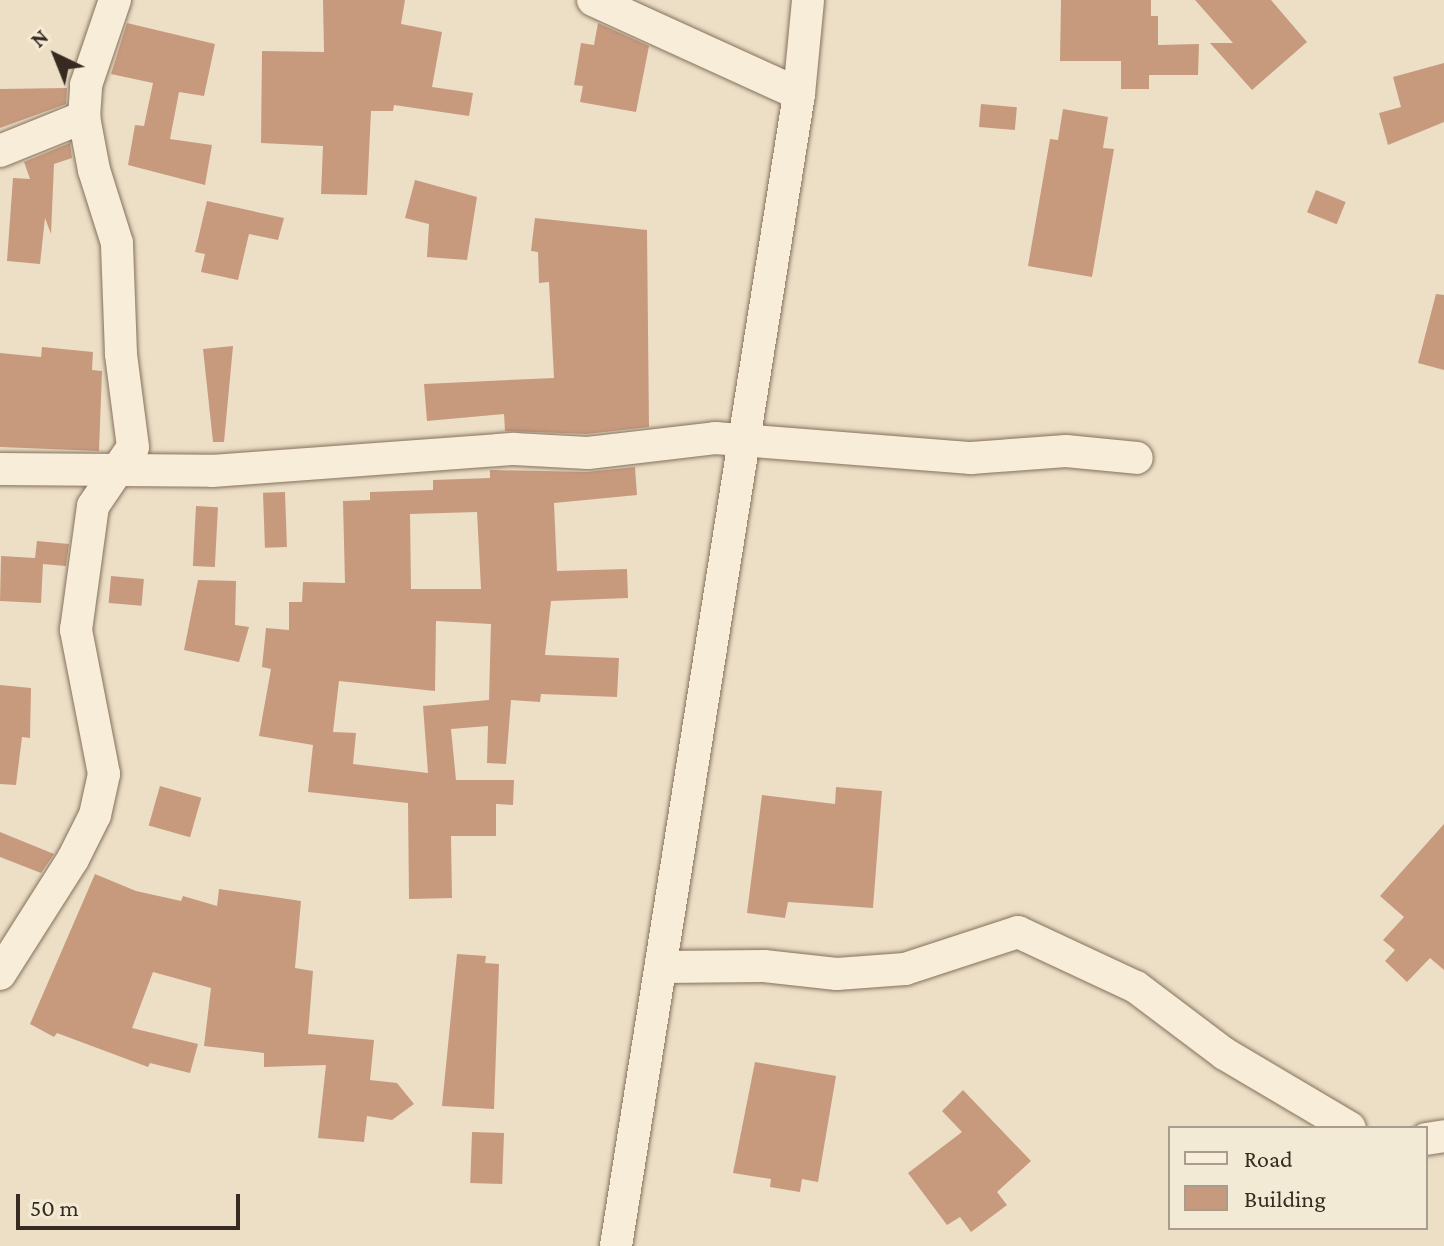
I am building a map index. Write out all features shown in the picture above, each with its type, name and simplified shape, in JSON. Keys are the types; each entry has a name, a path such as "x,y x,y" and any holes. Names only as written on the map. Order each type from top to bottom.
{"street":[{"path":"0,974 73,859 95,815 104,774 76,630 93,506 133,447 121,354 117,243 94,170 84,117 86,85 115,0"},
{"path":"593,0 799,94"},
{"path":"616,1246 664,967 742,442 799,94 808,0"},
{"path":"0,151 84,117"},
{"path":"0,469 212,471 514,449 588,453 715,438 971,458 1066,451 1137,458"},
{"path":"664,967 764,966 837,974 905,969 1018,932 1136,987 1225,1054 1347,1126"}],"building":[{"path":"323,0 405,0 401,24 442,32 432,87 473,93 469,116 394,105 393,111 371,111 367,195 321,194 323,146 261,143 262,51 324,52"},
{"path":"1061,0 1151,0 1151,16 1158,16 1158,45 1199,44 1198,75 1149,75 1149,89 1121,89 1121,61 1060,61"},
{"path":"1195,0 1271,0 1307,42 1252,90 1210,43 1233,43"},
{"path":"127,23 215,44 204,96 179,92 170,139 212,145 205,185 128,165 135,125 144,126 153,83 111,74"},
{"path":"598,23 649,46 636,112 580,102 583,86 574,85 581,43 594,45"},
{"path":"1444,63 1444,122 1388,145 1379,113 1401,107 1393,77"},
{"path":"67,88 66,104 0,128 0,89"},
{"path":"981,104 1017,107 1015,130 979,127"},
{"path":"1063,109 1108,117 1103,148 1114,149 1092,277 1028,266 1050,139 1058,140"},
{"path":"70,143 72,158 54,164 51,234 45,218 40,264 7,261 13,178 30,179 24,162"},
{"path":"415,180 477,197 467,260 427,257 429,224 405,218"},
{"path":"1316,190 1346,202 1337,224 1307,212"},
{"path":"207,201 284,218 278,240 249,234 238,280 201,272 205,254 195,252"},
{"path":"535,218 647,230 649,427 587,434 505,431 504,414 427,421 424,384 554,378 549,282 539,283 538,252 531,251"},
{"path":"1436,294 1444,295 1444,370 1418,363"},
{"path":"233,346 224,442 213,442 203,349"},
{"path":"42,347 93,352 92,370 102,371 99,451 0,447 0,353 41,357"},
{"path":"635,467 637,495 554,503 557,571 627,569 628,598 551,601 545,655 619,658 617,697 541,694 540,702 511,700 506,764 487,763 488,726 451,729 456,780 514,780 513,805 496,804 496,836 451,836 452,898 409,899 408,803 308,792 313,745 259,736 271,669 262,667 266,628 289,630 289,602 302,602 303,582 345,583 343,501 370,500 370,492 433,490 433,480 490,478 490,470 587,472","holes":["477,512 481,589 411,589 410,514","436,621 491,624 489,700 423,706 428,773 353,764 356,733 333,732 339,681 435,691"]},
{"path":"285,492 287,547 265,548 263,493"},
{"path":"196,506 218,507 215,567 193,566"},
{"path":"37,541 69,544 66,566 43,564 41,603 0,601 1,556 35,558"},
{"path":"111,576 144,579 142,606 109,603"},
{"path":"198,580 236,581 235,625 249,627 239,662 184,650"},
{"path":"0,685 31,688 30,738 22,737 16,785 0,784"},
{"path":"160,786 201,798 190,837 149,825"},
{"path":"836,787 882,791 873,908 788,902 785,918 747,913 762,795 835,804"},
{"path":"1444,824 1444,970 1430,958 1407,982 1385,961 1395,950 1383,940 1404,917 1380,896"},
{"path":"0,832 54,854 41,873 0,857"},
{"path":"95,874 136,891 181,901 183,896 217,906 219,889 301,901 295,968 313,971 308,1034 374,1040 370,1080 397,1083 414,1104 392,1120 367,1116 364,1142 318,1138 326,1065 264,1067 264,1053 204,1046 211,988 153,972 132,1028 198,1044 190,1073 150,1063 148,1067 57,1033 54,1037 30,1024"},
{"path":"457,954 486,956 485,963 499,964 494,1109 442,1106"},
{"path":"755,1062 836,1076 818,1182 802,1179 800,1192 770,1187 771,1179 733,1173"},
{"path":"963,1090 1031,1161 997,1192 1007,1205 971,1232 960,1217 947,1225 908,1173 962,1132 942,1111"},
{"path":"472,1132 504,1133 502,1184 470,1183"}]}
